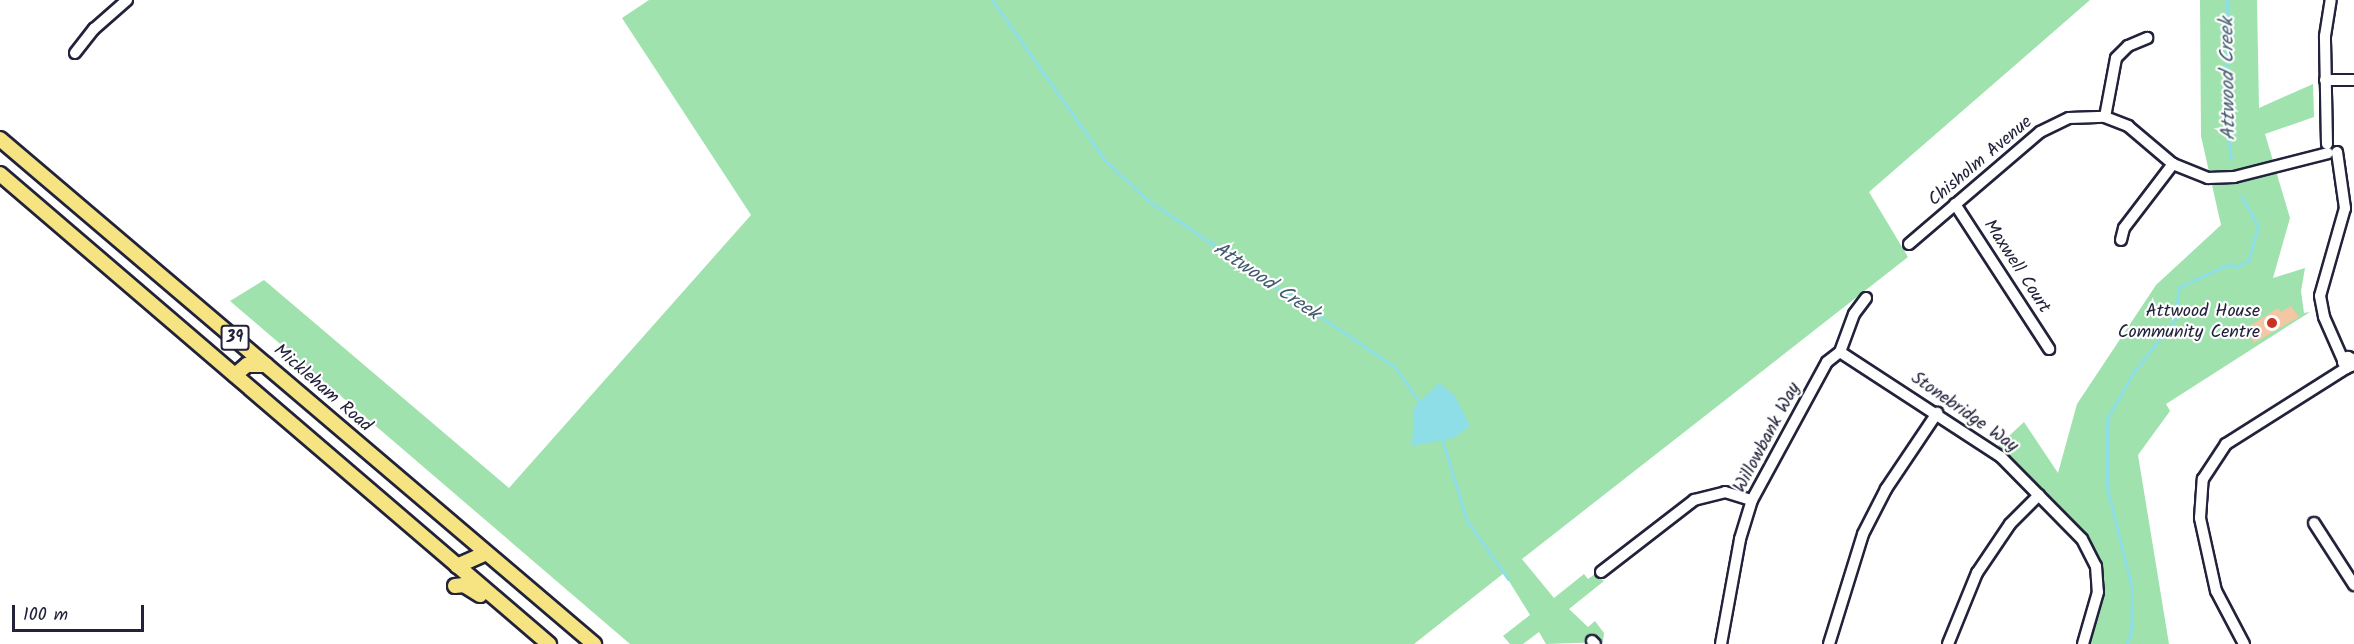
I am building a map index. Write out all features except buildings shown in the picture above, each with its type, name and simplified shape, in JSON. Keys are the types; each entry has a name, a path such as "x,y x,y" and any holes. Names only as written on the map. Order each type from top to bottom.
{"main road":[{"name":"Mickleham Road","path":"0,139 594,644"},
{"name":"39","path":"0,174 549,644"},
{"path":"235,375 247,365 266,365"},
{"path":"457,566 486,553"},
{"path":"468,575 486,553"},
{"path":"455,586 496,600"}],"street":[{"path":"75,53 93,29 127,0"},
{"path":"2244,644 2216,591 2200,518 2203,480 2226,444 2325,380 2349,360 2333,336 2321,306 2321,284 2350,208 2342,173 2330,148 2327,122 2325,80 2331,0"},
{"path":"2147,38 2128,46 2116,58 2105,117 2138,132 2173,164 2218,179 2330,148"},
{"path":"2325,80 2354,80"},
{"name":"Chisholm Avenue","path":"1909,244 2054,123 2105,117"},
{"path":"2121,240 2124,228 2173,164"},
{"name":"Maxwell Court","path":"1955,204 2049,349"},
{"name":"Willowbank Way","path":"1721,644 1740,539 1752,501 1827,362 1840,352 1854,314 1866,298"},
{"name":"Stonebridge Way","path":"1840,352 1937,413 2001,457 2082,538 2096,566 2096,605 2083,644"},
{"path":"1828,644 1863,534 1886,489 1937,413"},
{"path":"1601,572 1694,500 1725,492 1752,501"},
{"path":"1948,644 1977,573 2010,524 2039,495"},
{"path":"2314,523 2354,585"}],"green space":[{"path":"649,0 2090,0 1869,192 1908,257 1522,559 1554,598 1584,574 1588,579 1595,574 1604,581 1569,609 1588,627 1595,621 1604,633 1603,642 1546,644 1539,632 1523,644 1510,644 1503,636 1530,615 1504,573 1414,644 630,644 230,301 264,280 509,488 751,215 622,18"},
{"path":"2200,0 2257,0 2259,108 2313,84 2314,117 2265,134 2290,218 2273,278 2305,268 2301,291 2304,313 2310,312 2166,404 2170,411 2138,455 2169,644 2089,644 2103,597 2097,552 2084,531 1998,446 2024,422 2058,473 2077,404 2156,285 2221,225 2201,136"}],"water":[{"path":"1439,383 1455,396 1470,426 1454,438 1412,446 1414,407"}],"waterway":[{"name":"Attwood Creek","path":"992,0 1104,159 1146,199 1394,366 1421,404"},
{"name":"Attwood Creek","path":"2227,0 2226,122 2231,159"},
{"name":"Attwood Creek","path":"2126,644 2131,633 2132,589 2107,487 2107,419 2133,373 2175,319 2179,287 2229,264 2236,267 2248,261 2258,226 2241,195"},
{"name":"Attwood Creek","path":"1442,440 1467,521 1508,579"}],"place":[{"name":"Attwood House Community Centre","path":"2272,323"}]}
